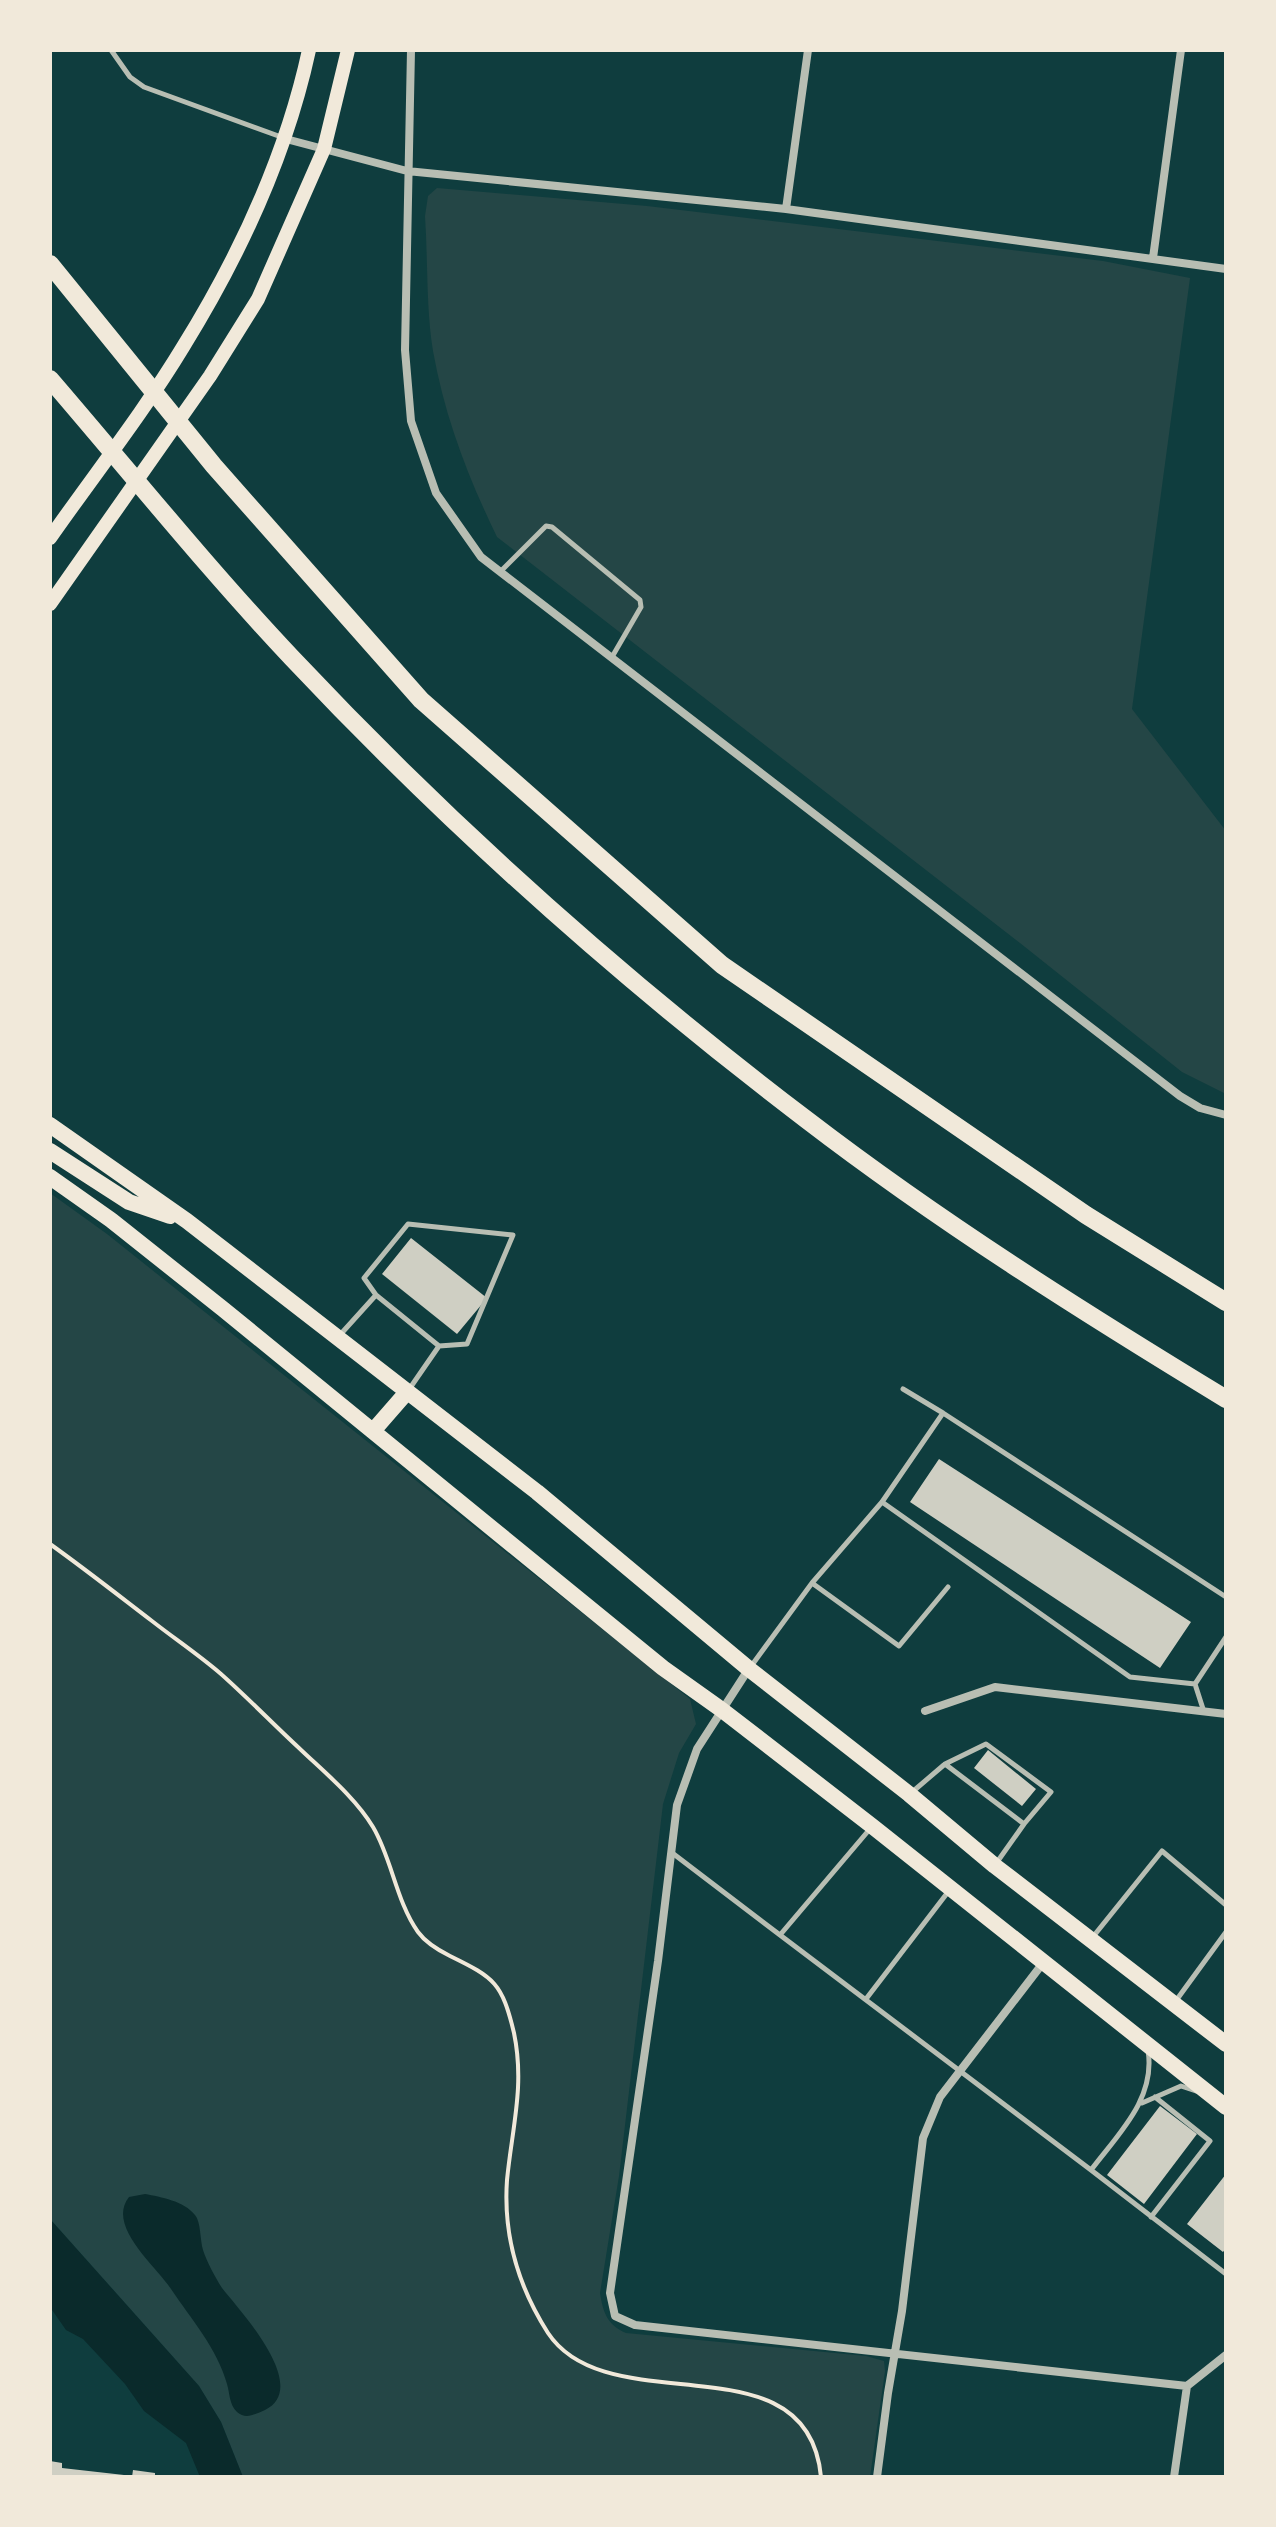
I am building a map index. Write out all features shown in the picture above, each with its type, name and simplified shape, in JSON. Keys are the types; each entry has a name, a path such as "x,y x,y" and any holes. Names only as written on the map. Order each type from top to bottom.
{"highway":[{"path":"50,264 214,466 421,700 722,965 1086,1215 1226,1302"},
{"path":"50,379 292,658 431,797 557,915 700,1036 809,1122 959,1229 1102,1323 1226,1399"}],"main road":[{"path":"50,538 183,349 228,270 286,139 309,50"},
{"path":"50,604 210,376 258,299 324,149 348,50"},
{"path":"50,1125 187,1221 537,1492 749,1669 909,1794 995,1866 1226,2044"},
{"path":"50,1151 129,1202 187,1221"},
{"path":"50,1177 111,1220 663,1668 872,1826 1220,2102"},
{"path":"373,1431 407,1392"}],"street":[{"path":"411,50 405,350 411,421 436,493 481,557 1180,1096 1200,1108 1226,1115"},
{"path":"786,209 808,50"},
{"path":"1153,258 1181,50"},
{"path":"286,139 407,171 786,209 1226,269"},
{"path":"749,1669 697,1749 677,1805 610,2293 615,2316 635,2325 1187,2386"},
{"path":"925,1711 995,1687 1226,1714"},
{"path":"877,2477 902,2311 923,2138 940,2097 1043,1963"},
{"path":"1174,2477 1187,2386 1226,2355"}],"lane":[{"path":"111,50 130,77 144,87 286,139"},
{"path":"500,572 546,526 552,527 640,600 641,607 611,659"},
{"path":"408,1224 513,1235 467,1344 439,1346 376,1295 364,1278 408,1224"},
{"path":"337,1337 376,1295"},
{"path":"407,1392 439,1346"},
{"path":"903,1389 1226,1597"},
{"path":"749,1669 812,1583 882,1502 943,1413"},
{"path":"882,1502 1130,1677 1195,1684"},
{"path":"812,1583 899,1646 948,1587"},
{"path":"1195,1684 1226,1637"},
{"path":"1195,1684 1204,1712"},
{"path":"909,1794 945,1764 986,1744 1051,1792 995,1866"},
{"path":"945,1764 1024,1824"},
{"path":"780,1935 872,1826"},
{"path":"1091,1939 1162,1851 1226,1905"},
{"path":"671,1852 1226,2274"},
{"path":"866,1999 951,1888"},
{"path":"1173,2004 1226,1932"},
{"path":"1091,2170 1141,2104 1150,2065 1146,2041"},
{"path":"1141,2104 1181,2086 1220,2102"},
{"path":"1151,2217 1210,2141 1155,2097"}],"path":[{"path":"50,1544 220,1673 309,1758 373,1826 418,1932 438,1950 491,1978 499,1989 514,2034 520,2085 507,2182 508,2234 519,2278 533,2307 561,2350 579,2363 604,2371 753,2396 777,2404 803,2424 814,2441 821,2477"}],"shaded area":[{"path":"437,188 647,206 1103,261 1190,278 1132,709 1226,831 1226,1094 1182,1072 497,537 459,447 433,351 425,216 428,196"},
{"path":"50,1193 107,1234 690,1699 696,1724 679,1753 663,1804 619,2176 601,2300 610,2322 626,2333 866,2356 884,2361 870,2477 243,2477 221,2422 199,2386 50,2219"},
{"path":"145,2194 179,2203 197,2218 203,2250 214,2274 256,2331 277,2368 280,2385 277,2399 265,2410 247,2416 234,2409 223,2371 210,2346 128,2233 124,2208 129,2197"},
{"path":"50,2219 199,2386 221,2422 243,2477 200,2477 186,2443 144,2411 125,2384 83,2339 66,2330 50,2307"}],"building":[{"path":"411,1238 487,1298 457,1334 382,1274"},
{"path":"939,1459 1191,1622 1160,1668 910,1502"},
{"path":"988,1750 1036,1789 1022,1806 974,1768"},
{"path":"1160,2106 1197,2134 1144,2204 1107,2175"},
{"path":"1226,2174 1226,2248 1223,2252 1187,2224"},
{"path":"50,2461 62,2463 62,2468 124,2477 50,2477"},
{"path":"133,2470 155,2473 155,2477 132,2477"}]}
